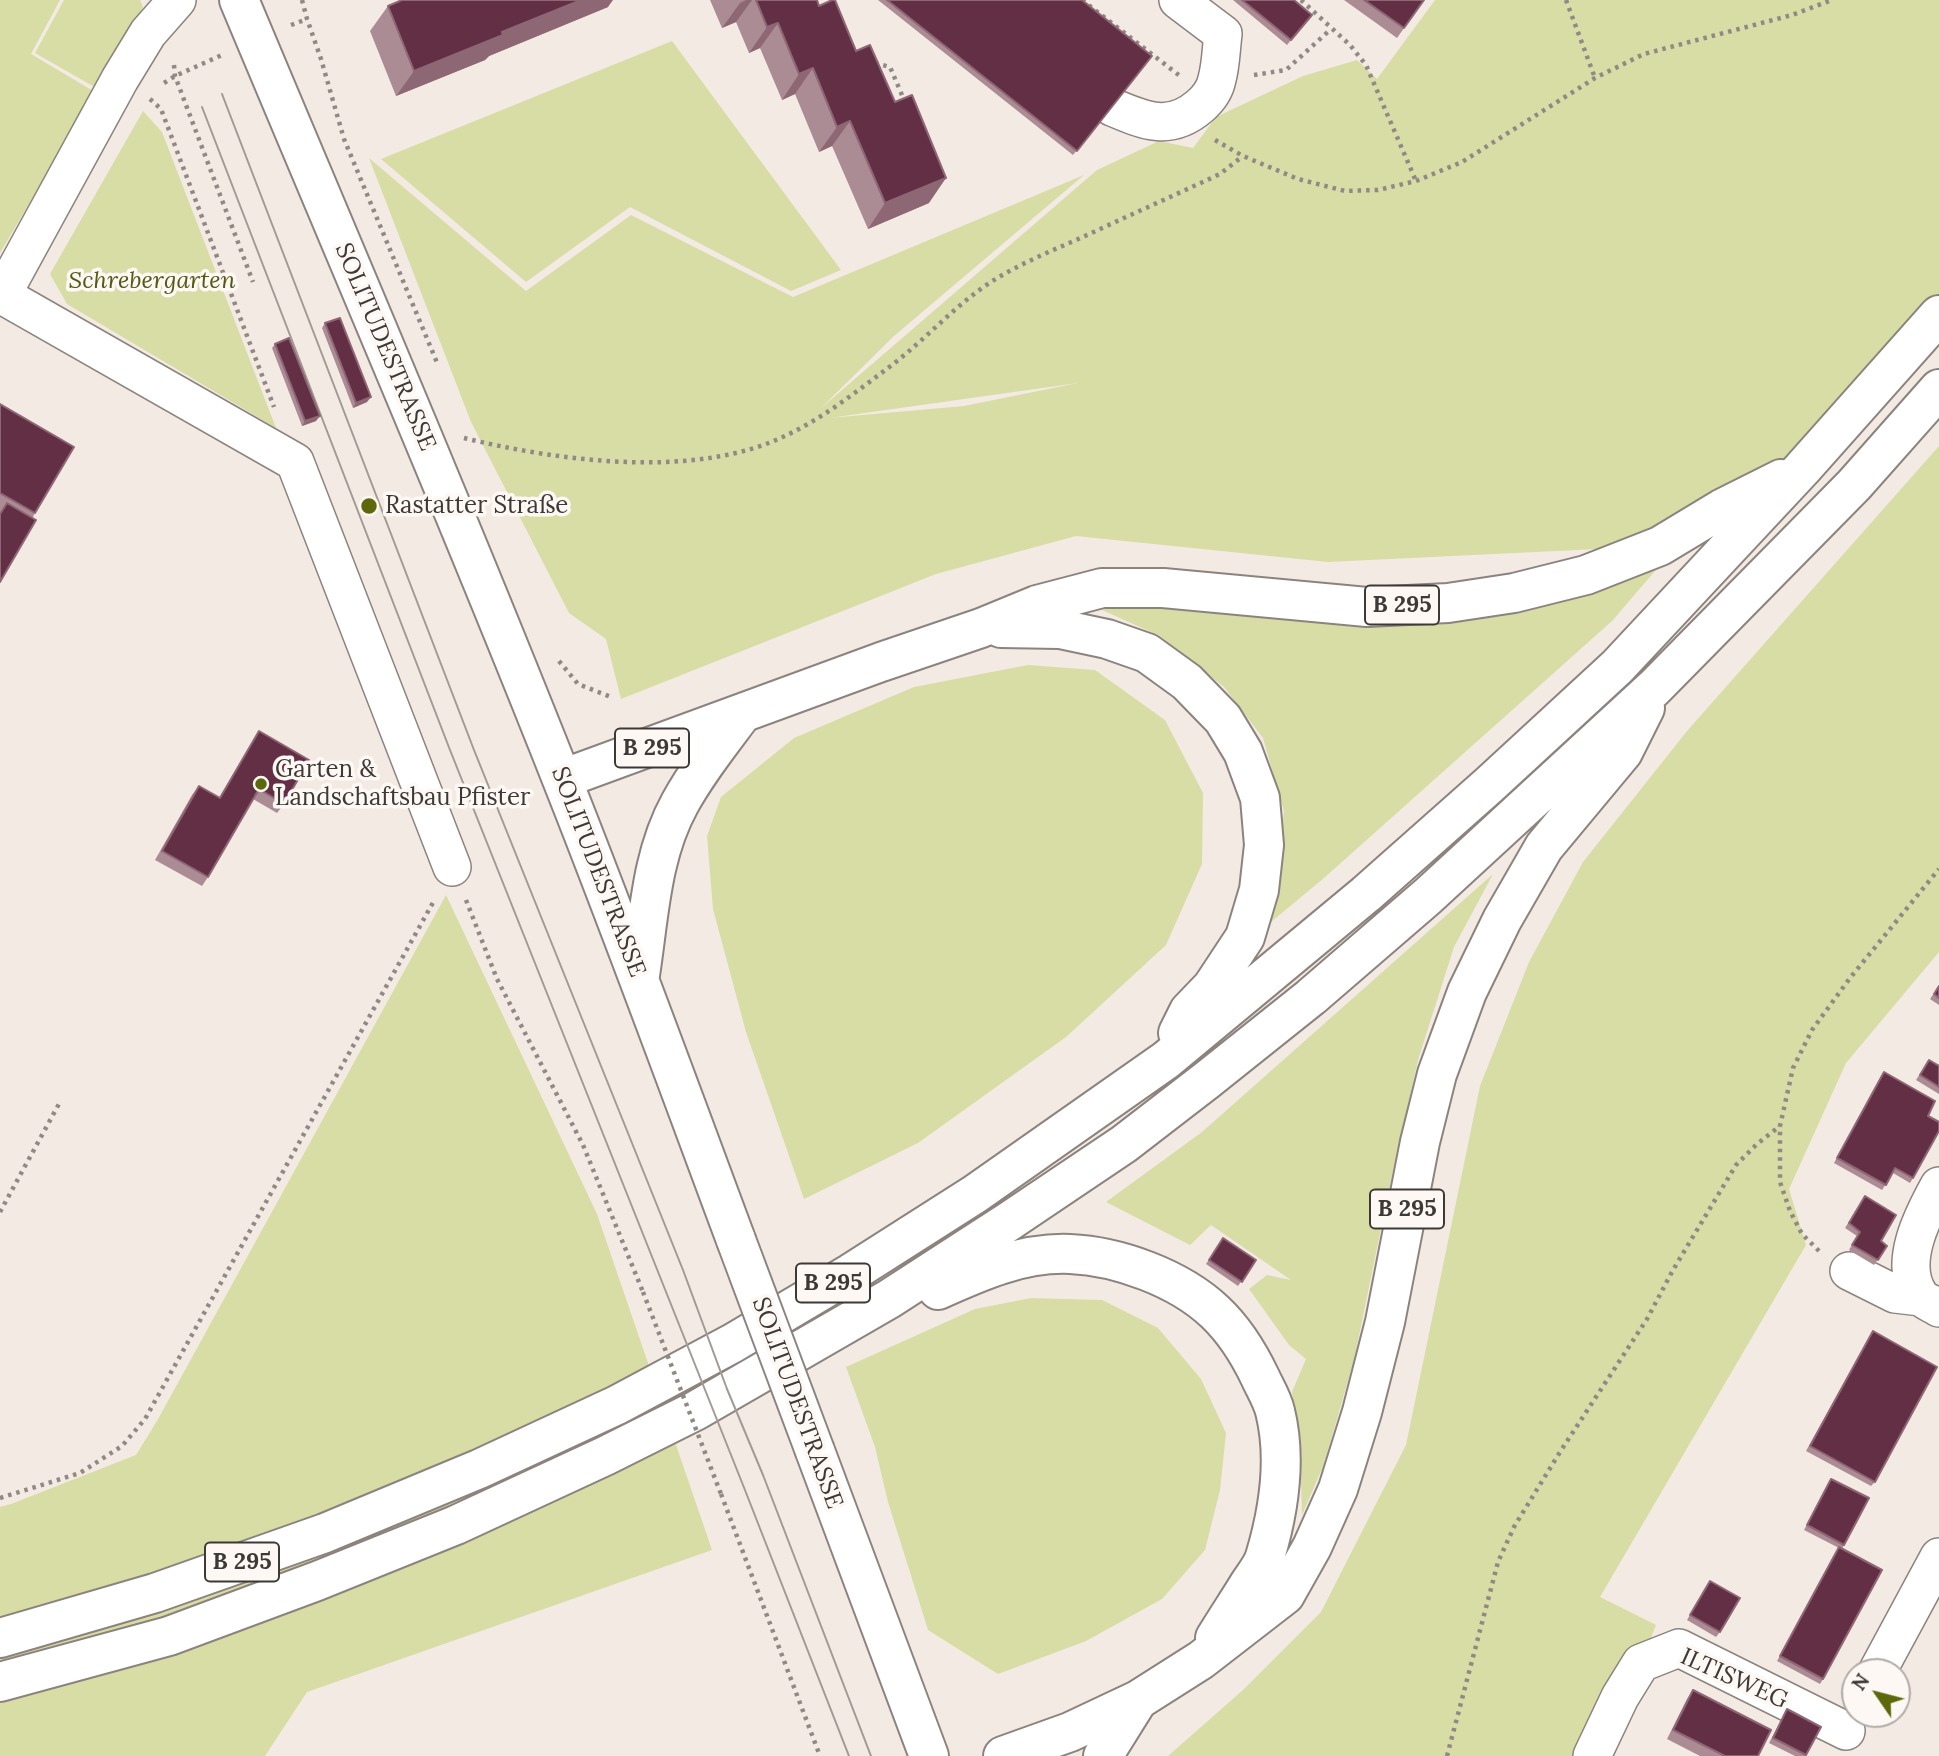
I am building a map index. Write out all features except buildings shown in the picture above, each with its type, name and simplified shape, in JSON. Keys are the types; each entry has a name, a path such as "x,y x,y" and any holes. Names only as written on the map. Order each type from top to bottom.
{"main road":[{"name":"SOLITUDESTRASSE","path":"239,0 409,402 562,779 639,978 929,1756"},
{"name":"B 295","path":"0,1638 155,1592 325,1533 478,1469 617,1405 733,1343 851,1273 975,1194 1166,1060 1366,894 1489,785 1617,667 1801,469 1939,315"},
{"name":"B 295","path":"0,1682 169,1636 317,1581 456,1525 605,1456 695,1411 889,1300 1124,1144 1311,997 1428,896 1655,687 1854,485 1939,389"},
{"name":"B 295","path":"562,779 981,628 1037,605 1102,589 1163,588 1367,607 1448,603 1514,593 1587,575 1660,546 1723,508 1801,469"},
{"name":"B 295","path":"981,628 1060,629 1107,639 1147,653 1187,682 1223,719 1243,752 1260,798 1264,845 1259,890 1245,937 1212,987 1189,1011 1166,1060"},
{"name":"B 295","path":"1003,1756 1070,1732 1138,1700 1201,1660 1284,1595 1312,1547 1338,1489 1363,1412 1385,1322 1420,1142 1437,1074 1467,992 1502,920 1544,847 1623,752 1655,687"},
{"name":"B 295","path":"639,978 656,866 666,835 692,782 741,715"},
{"name":"B 295","path":"889,1300 937,1291 986,1268 1025,1257 1069,1254 1107,1258 1144,1270 1185,1289 1215,1312 1239,1342 1275,1409 1281,1450 1279,1499 1264,1560 1201,1660"},
{"name":"B 295","path":"1103,1756 1138,1700"}],"street":[{"path":"177,0 148,33 120,79 2,295 295,462 452,867"},
{"path":"1112,107 1136,117 1168,123 1190,114 1213,90 1223,34 1178,0"},
{"path":"1930,1302 1910,1271 1915,1240 1939,1186"},
{"path":"1849,1272 1895,1294 1930,1302"},
{"path":"1885,1658 1939,1557"},
{"name":"ILTISWEG","path":"1592,1756 1620,1697 1641,1663 1679,1648 1844,1734"}],"path":[{"path":"302,0 344,139 442,377"},
{"path":"1082,0 1213,90 1286,70 1331,29"},
{"path":"1301,0 1350,45 1366,65 1416,181"},
{"path":"1310,8 1315,0"},
{"path":"1566,0 1595,78"},
{"path":"468,450 463,437 505,448 612,461 681,461 735,454 786,436 844,401 899,360 958,306 999,278 1044,254 1220,174 1243,156 1298,179 1345,191 1378,190 1416,181 1462,162 1595,78 1644,54 1792,15 1832,0"},
{"path":"870,62 890,67 906,103"},
{"path":"175,76 253,282"},
{"path":"120,79 145,94 161,109 295,462"},
{"path":"558,660 578,684 611,697"},
{"path":"452,867 497,979 583,1144 722,1494 820,1756"},
{"path":"0,1498 80,1473 122,1446 145,1419 452,867"},
{"path":"1849,1272 1822,1253 1802,1234 1790,1211 1780,1182 1780,1126 1793,1068 1812,1030 1850,978 1939,869"},
{"path":"0,1212 60,1102"},
{"path":"1447,1756 1498,1562 1514,1527 1560,1451 1647,1319 1673,1270 1736,1166 1757,1144 1780,1126"}],"green space":[{"path":"0,0 60,0 31,54 95,92 0,253"},
{"path":"64,0 140,0 143,7 98,89 35,53"},
{"path":"1435,0 1939,0 1939,293 1802,469 1660,546 1328,562 1076,536 936,574 621,699 606,639 569,613 471,422 369,158 526,291 631,215 793,297 1084,175 894,336 820,409 1097,170 1159,141 1193,148 1216,117 1303,76 1357,60 1377,79","holes":["1078,383 964,406 829,418"]},
{"path":"672,41 841,270 791,291 630,207 526,282 381,159"},
{"name":"Schrebergarten","path":"143,111 162,132 276,428 67,304 50,274"},
{"path":"1939,446 1939,952 1846,1063 1789,1189 1806,1245 1600,1597 1656,1625 1641,1663 1596,1756 1168,1756 1243,1690 1321,1612 1406,1445 1480,1086 1529,962 1583,862 1687,731"},
{"path":"1661,564 1612,621 1324,878 1265,927 1275,886 1284,811 1263,738 1224,687 1160,636 1102,610 1136,601 1388,620 1462,621 1575,595"},
{"path":"1028,665 1095,670 1165,720 1203,793 1202,864 1166,945 1066,1037 918,1143 804,1199 746,1032 713,909 707,836 721,797 794,738 914,687"},
{"path":"1493,874 1454,947 1418,1060 1354,1360 1324,1464 1302,1515 1300,1450 1292,1392 1306,1359 1289,1345 1249,1289 1267,1275 1291,1280 1211,1225 1190,1245 1106,1202 1202,1132"},
{"path":"446,895 597,1214 712,1550 307,1692 265,1756 0,1756 0,1507 136,1455"},
{"path":"1031,1298 1102,1300 1158,1328 1201,1379 1226,1433 1220,1490 1205,1550 1162,1599 1086,1641 998,1674 928,1630 888,1502 875,1447 846,1367 975,1309"}],"tram line":[{"path":"222,94 474,750 683,1270 871,1756"},
{"path":"202,107 450,750 849,1756"}],"place":[{"name":"Rastatter Straße","path":"369,506"},
{"name":"Garten & Landschaftsbau Pfister","path":"261,784"}]}
